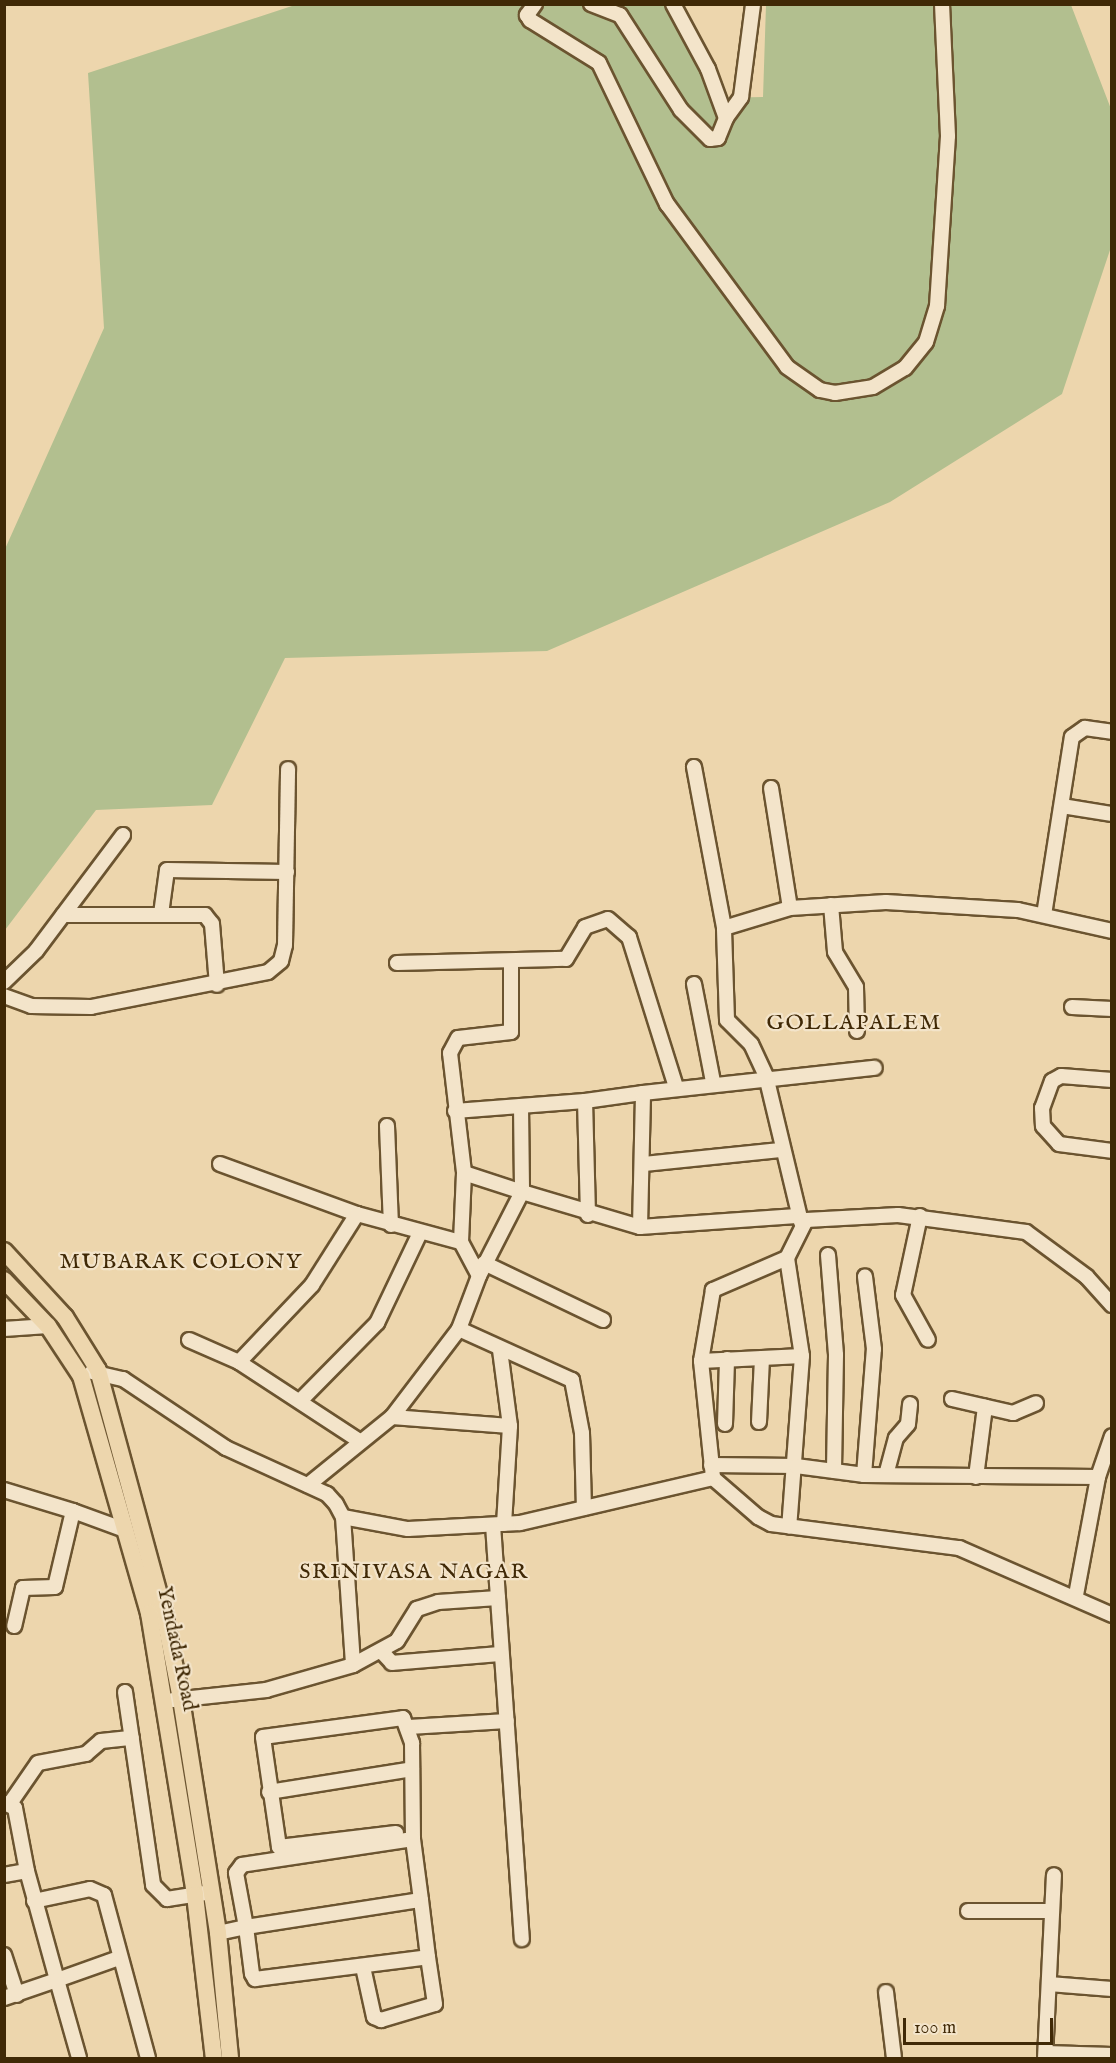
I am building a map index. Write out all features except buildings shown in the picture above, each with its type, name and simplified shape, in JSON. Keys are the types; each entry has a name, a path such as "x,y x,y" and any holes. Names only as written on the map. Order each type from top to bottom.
{"main road":[{"name":"Yendada Road","path":"4,1251 65,1317 98,1370 164,1613 173,1700 203,1893 214,2058"},
{"name":"Yendada Road","path":"4,1280 48,1326 81,1376 173,1700"},
{"path":"203,1893 218,1933 230,2058"}],"street":[{"path":"535,4 526,15 530,20 599,63 667,204 787,367 820,390 835,393 873,387 905,368 926,342 937,306 948,147 942,4"},
{"path":"591,4 620,15 681,110 710,139 725,132 726,118 708,69 673,4"},
{"path":"726,118 741,97 753,4"},
{"path":"1044,915 1072,737 1085,728 1112,732"},
{"path":"694,767 724,928 727,1020 751,1044 766,1076 780,1150 799,1219 795,1248 787,1258 713,1290 701,1361 712,1472 758,1517 789,1527 959,1548 1076,1595 1112,1615"},
{"path":"4,996 30,1006 91,1007 217,985 268,972 281,961 288,769"},
{"path":"771,788 790,908"},
{"path":"1062,806 1112,814"},
{"path":"4,982 63,915 123,835"},
{"path":"161,914 167,870 286,872"},
{"path":"724,928 790,908 886,902 1044,915 1112,931"},
{"path":"831,905 835,952 856,987 857,1032"},
{"path":"63,915 161,914 209,918 217,985"},
{"path":"397,963 566,959 585,927 608,919 629,937 676,1087"},
{"path":"511,961 511,1032 467,1036 452,1044 455,1111 464,1173 461,1242 481,1270 603,1320"},
{"path":"694,984 713,1082"},
{"path":"1072,1007 1112,1009"},
{"path":"455,1111 585,1101 713,1082 875,1068"},
{"path":"1112,1080 1061,1076 1052,1081 1042,1108 1043,1126 1059,1144 1112,1151"},
{"path":"640,1227 644,1164 644,1093"},
{"path":"585,1101 588,1215"},
{"path":"308,1485 358,1440 392,1417 459,1329 481,1270 522,1192 522,1106"},
{"path":"387,1126 391,1225"},
{"path":"644,1164 780,1150"},
{"path":"220,1164 419,1235 461,1242"},
{"path":"464,1173 588,1215 640,1227 853,1215 920,1216 1036,1236 1112,1305"},
{"path":"239,1362 312,1285 357,1214"},
{"path":"920,1216 903,1295 928,1340"},
{"path":"300,1401 377,1323 419,1235"},
{"path":"828,1255 836,1362 834,1471"},
{"path":"787,1258 802,1356 796,1466 789,1527"},
{"path":"864,1475 874,1349 866,1276"},
{"path":"4,1329 48,1326"},
{"path":"459,1329 500,1350 572,1380 582,1433 584,1508"},
{"path":"189,1341 239,1362 358,1440"},
{"path":"500,1350 510,1426 499,1525 499,1654 507,1721 522,1939"},
{"path":"701,1361 802,1356"},
{"path":"759,1422 762,1358"},
{"path":"725,1424 727,1359"},
{"path":"81,1376 98,1370 123,1379 226,1448 327,1494 343,1517 353,1665"},
{"path":"952,1399 1013,1413 1036,1403"},
{"path":"886,1475 896,1438 908,1424 910,1404"},
{"path":"976,1477 985,1407"},
{"path":"392,1417 510,1426"},
{"path":"1076,1595 1098,1477 1112,1436"},
{"path":"343,1517 408,1529 499,1525 584,1508 712,1472 796,1466 864,1475 1098,1477"},
{"path":"4,1490 124,1530"},
{"path":"14,1626 23,1588 30,1584 49,1588 58,1581 73,1512"},
{"path":"173,1700 266,1690 353,1665 381,1651 428,1604 498,1598"},
{"path":"381,1651 392,1663 499,1654"},
{"path":"125,1692 153,1885 167,1899 203,1893"},
{"path":"363,1967 374,2017 381,2020 435,2004 413,1835 409,1727 403,1718 395,1717 263,1737 269,1792 279,1847 413,1835"},
{"path":"409,1727 507,1721"},
{"path":"79,2058 8,1802 38,1763 86,1754 101,1741 132,1738"},
{"path":"269,1792 412,1769"},
{"path":"413,1835 242,1865 236,1873 255,1979 428,1957"},
{"path":"4,1875 27,1871"},
{"path":"1054,1875 1046,2056 1112,2055"},
{"path":"34,1901 98,1890 148,2058"},
{"path":"218,1933 421,1900"},
{"path":"968,1911 1052,1911"},
{"path":"4,1955 10,1996 118,1958"},
{"path":"1049,1984 1112,1989"},
{"path":"886,1992 894,2058"}],"green space":[{"path":"663,4 714,98 763,97 766,5 1071,5 1111,109 1112,244 1062,394 890,502 547,651 285,658 212,805 96,810 5,930 5,549 104,328 88,73 295,5"}],"district":[{"name":"GOLLAPALEM","path":"854,1024"},
{"name":"MUBARAK COLONY","path":"181,1263"},
{"name":"SRINIVASA NAGAR","path":"414,1573"}]}
